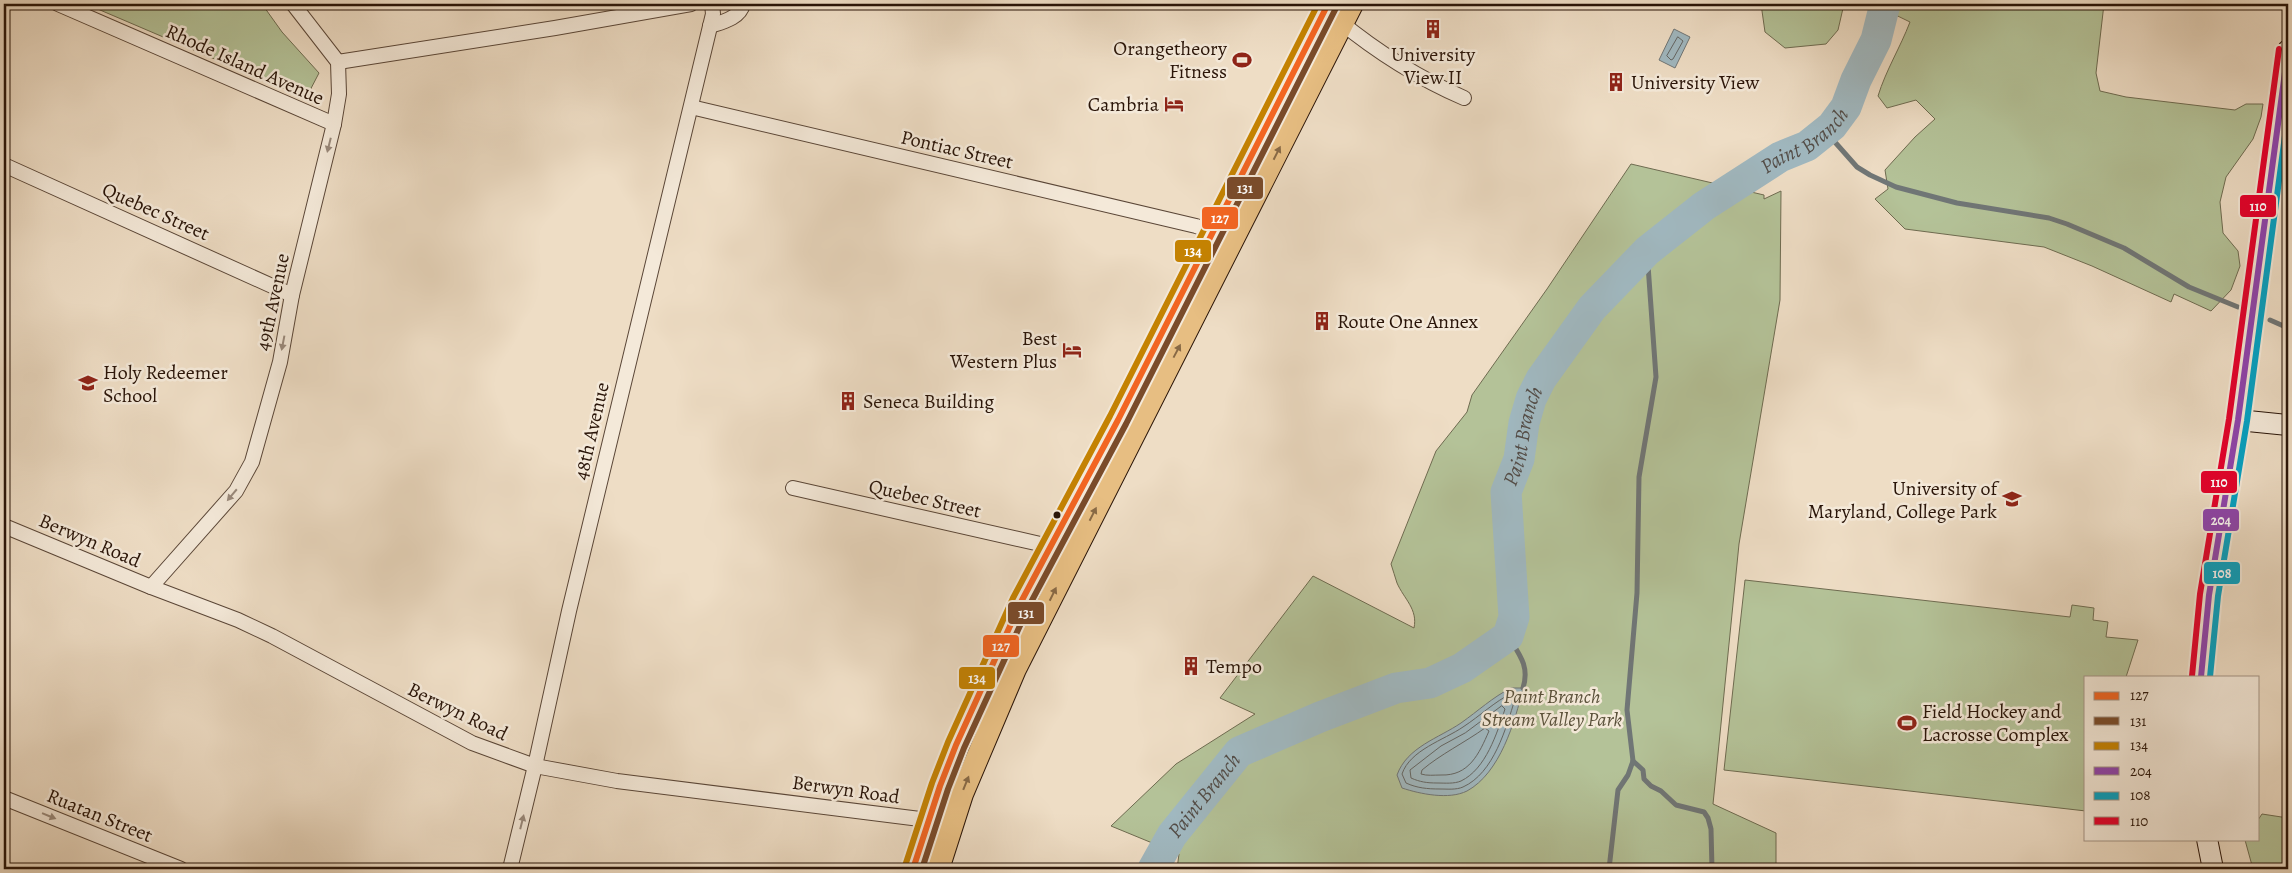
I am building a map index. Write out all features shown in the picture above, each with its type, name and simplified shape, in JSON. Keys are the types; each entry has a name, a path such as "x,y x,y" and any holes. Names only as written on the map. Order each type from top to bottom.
{"main road":[{"path":"913,869 928,820 972,709 1050,546 1118,420 1214,232 1334,9"},
{"path":"938,869 962,794 1015,669 1334,9"}],"street":[{"name":"Rhode Island Avenue","path":"58,4 334,124"},
{"path":"293,4 338,62 555,28 691,4"},
{"name":"48th Avenue","path":"510,869 571,602 710,26 712,4"},
{"path":"710,26 731,19 743,4"},
{"path":"1334,9 1378,52 1421,78 1464,98"},
{"path":"2201,676 2209,595 2284,123 2288,50"},
{"name":"49th Avenue","path":"151,587 236,491 247,474 280,362 292,295 334,124 339,94 338,62"},
{"name":"Pontiac Street","path":"691,107 1187,224 1214,232"},
{"name":"Quebec Street","path":"4,165 292,295"},
{"path":"2238,420 2288,426"},
{"name":"Quebec Street","path":"793,488 1050,546"},
{"name":"Berwyn Road","path":"4,526 246,624 472,743 535,766 617,781 928,820"},
{"name":"Ruatan Street","path":"4,798 181,869"},
{"path":"2207,840 2213,869"}],"green space":[{"path":"86,4 262,4 282,32 319,73 306,98"},
{"path":"1761,4 1844,4 1838,30 1826,44 1785,48 1765,32"},
{"path":"1873,4 2104,4 2096,73 2100,91 2126,97 2235,110 2246,104 2263,104 2261,117 2253,139 2226,177 2220,202 2223,233 2238,251 2240,266 2231,290 2211,311 2174,294 2171,302 2092,266 2044,247 1905,229 1875,199 1888,189 1885,170 1915,137 1935,119 1916,100 1887,108 1878,96 1910,22"},
{"name":"Paint Branch Stream Valley Park","path":"1631,164 1764,195 1764,199 1781,191 1780,300 1739,544 1713,804 1776,833 1776,869 1177,869 1179,854 1111,826 1176,764 1255,714 1220,698 1313,576 1414,628 1414,615 1397,583 1391,564 1436,451 1467,412 1472,395 1547,289"},
{"name":"Field Hockey and Lacrosse Complex","path":"1745,580 2070,617 2072,605 2094,608 2093,620 2108,622 2106,637 2138,640 2126,676 2084,676 2084,811 1724,770"},
{"path":"2262,814 2288,818 2288,869 2253,869 2245,840 2260,840 2260,817"}],"water":[{"path":"1674,29 1690,37 1675,68 1659,60"},
{"path":"1511,688 1523,688 1516,716 1497,759 1479,783 1460,794 1443,796 1402,788 1397,775 1408,757 1424,744 1461,723"}],"waterway":[{"name":"Paint Branch","path":"1153,869 1172,835 1239,752 1320,717 1396,688 1430,683 1462,668 1508,636 1514,617 1506,492 1519,459 1524,423 1531,399 1541,379 1592,308 1647,251 1704,206 1780,157 1807,146 1832,126 1846,107 1856,80 1876,40 1885,4"},
{"path":"1826,132 1857,167 1896,187 1957,203 2049,218 2067,224 2124,248 2189,287 2238,307"},
{"path":"1609,869 1618,790 1628,775 1633,761 1627,710 1637,593 1639,477 1656,377 1647,251"},
{"path":"2270,320 2288,328"},
{"path":"1508,636 1522,660 1525,673 1523,688"},
{"path":"1633,761 1643,770 1644,779 1676,805 1704,812 1711,829 1712,869"}],"transit line":[{"name":"134","path":"905,866 932,783 948,742 1013,598 1110,416 1318,4"},
{"name":"127","path":"913,869 940,786 956,745 1021,602 1118,420 1328,4"},
{"name":"131","path":"922,869 948,789 964,748 1029,606 1126,424 1336,8"},
{"name":"110","path":"2192,676 2200,594 2229,419 2279,49"},
{"name":"204","path":"2201,676 2209,595 2238,420 2288,50"},
{"name":"108","path":"2210,676 2218,596 2247,421 2288,113"}],"place":[{"name":"University View II","path":"1433,29"},
{"name":"Orangetheory Fitness","path":"1242,60"},
{"name":"University View","path":"1616,82"},
{"name":"Cambria","path":"1174,104"},
{"name":"Route One Annex","path":"1322,321"},
{"name":"Best Western Plus","path":"1072,350"},
{"name":"Holy Redeemer School","path":"88,383"},
{"name":"Seneca Building","path":"848,401"},
{"name":"University of Maryland, College Park","path":"2012,499"},
{"name":"Tempo","path":"1191,666"},
{"name":"Field Hockey and Lacrosse Complex","path":"1907,723"}]}
